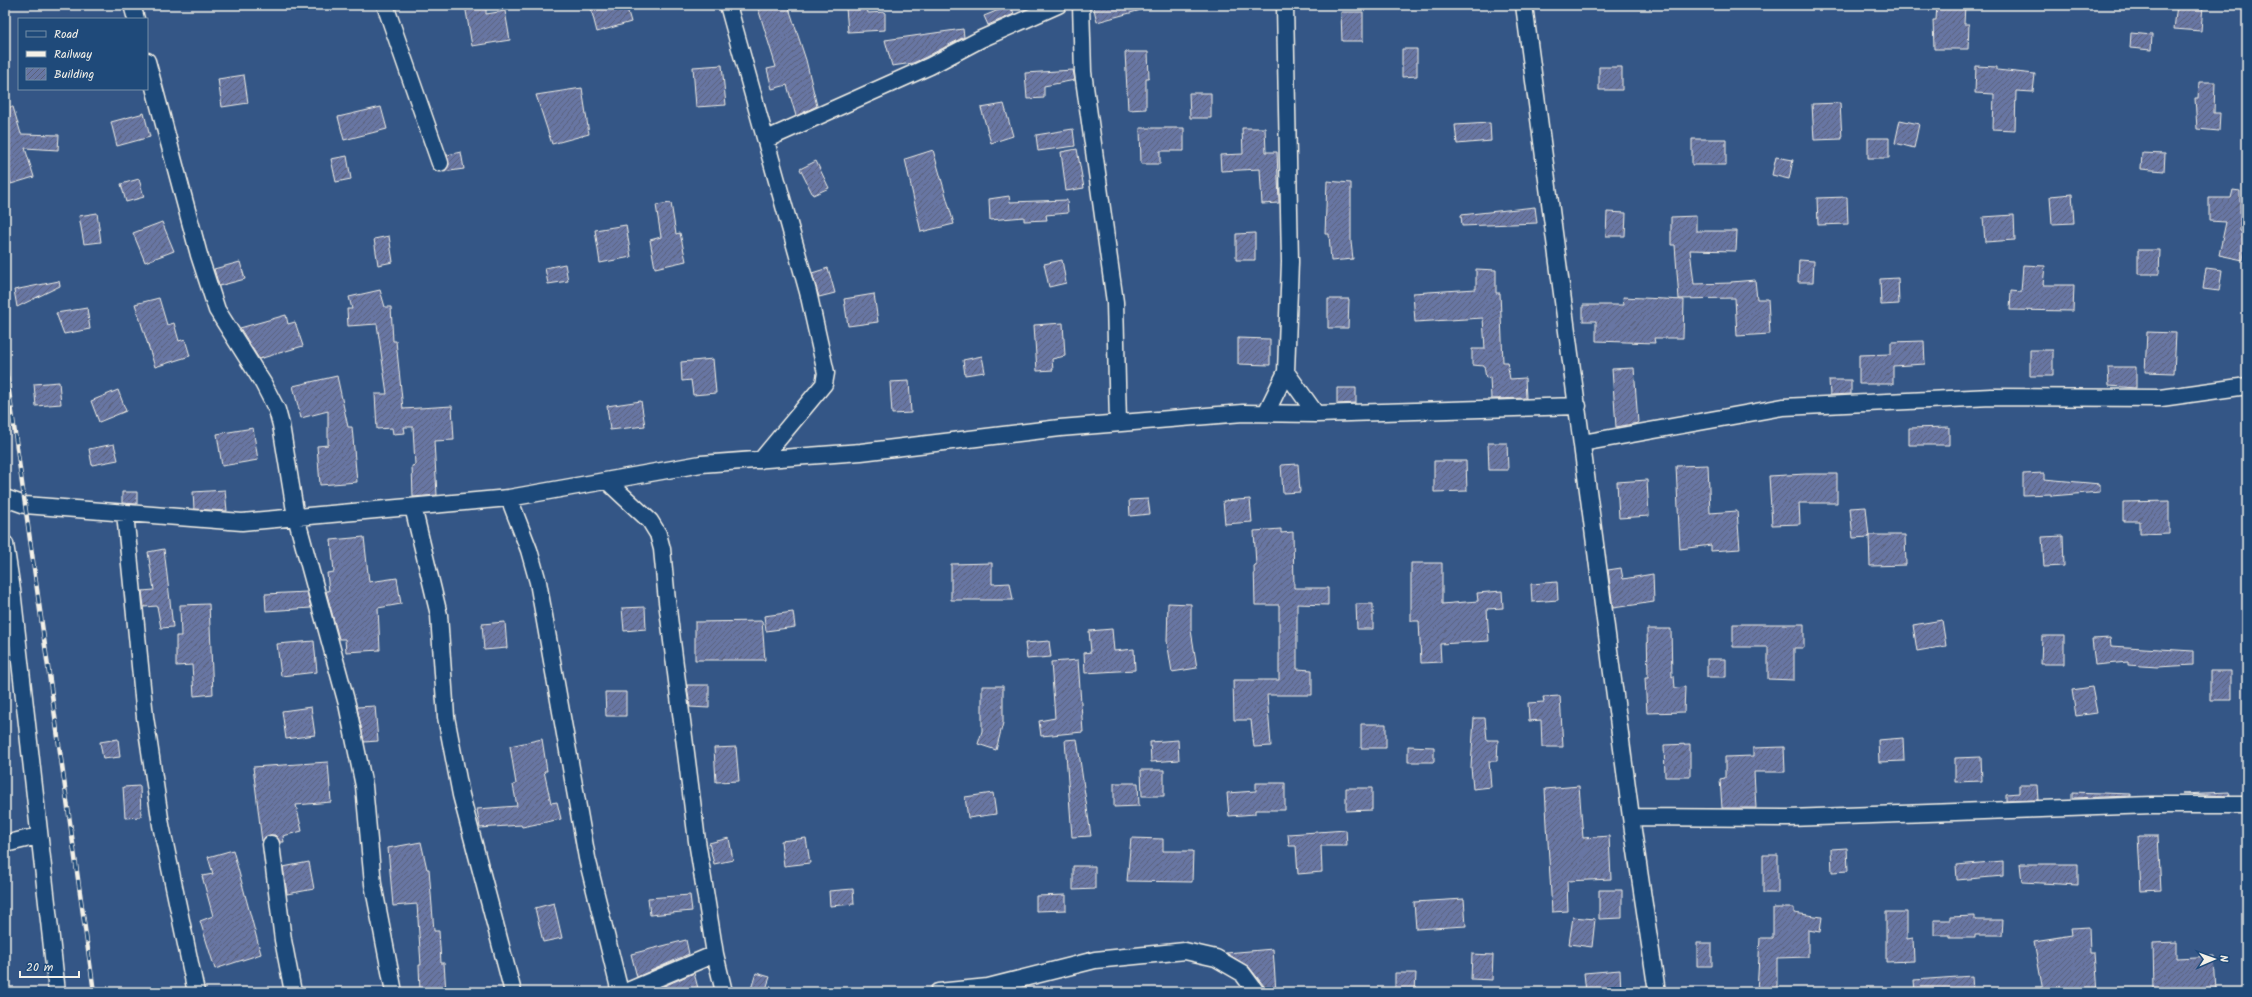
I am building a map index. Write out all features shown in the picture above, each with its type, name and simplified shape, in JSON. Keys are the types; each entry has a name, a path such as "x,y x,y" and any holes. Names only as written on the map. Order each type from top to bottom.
{"street":[{"path":"132,5 136,18"},
{"path":"385,5 440,163"},
{"path":"728,5 767,139 808,292 826,373 824,384 761,460"},
{"path":"767,139 930,66 981,40 1058,5"},
{"path":"1081,5 1083,72 1115,302 1118,423"},
{"path":"1266,413 1286,372 1290,262 1285,5"},
{"path":"1524,5 1631,816 1657,992"},
{"path":"148,65 199,255 217,310 277,410 296,517 347,704 364,786 373,884 394,992"},
{"path":"1286,372 1316,414"},
{"path":"1582,443 1783,407 1991,397 2160,398 2247,386"},
{"path":"5,498 25,505 242,522 509,498 701,464 861,452 1060,428 1243,412 1316,414 1578,406"},
{"path":"607,481 650,521 658,534 662,549 697,841 715,954 724,992"},
{"path":"509,498 529,550 538,582 587,858 620,992"},
{"path":"413,507 439,615 446,717 461,795 513,992"},
{"path":"125,513 146,717 161,825 196,992"},
{"path":"5,544 12,590 56,992"},
{"path":"1631,816 1790,818 2144,805 2247,805"},
{"path":"5,844 38,836"},
{"path":"270,844 283,940 293,992"},
{"path":"938,992 988,987 1095,960 1185,951 1216,958 1242,973 1256,992"},
{"path":"626,992 715,954"}],"building":[{"path":"465,5 486,5 486,14 505,11 510,40 472,46"},
{"path":"590,5 626,5 631,22 597,32"},
{"path":"757,5 788,5 806,60 817,106 796,116 787,85 772,89 767,69 776,67"},
{"path":"1011,5 1014,14 988,25 984,16"},
{"path":"1093,5 1140,5 1141,10 1097,22"},
{"path":"1937,5 1965,5 1964,24 1969,24 1968,49 1934,49 1933,20 1936,20"},
{"path":"2177,5 2203,5 2201,31 2174,29"},
{"path":"867,7 868,13 885,12 885,30 848,32 846,8"},
{"path":"1341,12 1363,12 1363,41 1342,41"},
{"path":"963,29 964,37 926,57 913,63 892,66 885,40"},
{"path":"2131,33 2152,35 2151,50 2130,48"},
{"path":"1402,49 1417,49 1417,76 1402,77"},
{"path":"1125,52 1148,52 1149,78 1146,78 1146,109 1128,110"},
{"path":"722,65 726,105 696,107 693,67"},
{"path":"1976,66 1997,67 1997,70 2035,74 2033,92 2016,91 2015,130 1993,129 1994,94 1975,93"},
{"path":"1599,67 1622,67 1622,90 1599,90"},
{"path":"1073,70 1075,80 1044,86 1044,98 1027,99 1025,73"},
{"path":"244,75 248,103 222,107 218,79"},
{"path":"2199,82 2215,82 2214,113 2220,113 2219,131 2197,129 2195,98 2198,98"},
{"path":"582,88 589,134 552,144 536,95"},
{"path":"1189,93 1211,93 1211,118 1190,118"},
{"path":"1840,103 1842,139 1814,140 1812,104"},
{"path":"1004,104 1013,136 991,143 981,108"},
{"path":"9,107 13,107 21,134 59,135 58,150 25,148 34,177 11,184 5,162 5,149 9,148"},
{"path":"381,107 387,129 344,140 338,117"},
{"path":"144,113 150,137 117,146 111,122"},
{"path":"1900,120 1919,124 1914,148 1895,143"},
{"path":"1490,123 1491,141 1457,144 1455,125"},
{"path":"1140,128 1184,128 1184,151 1160,151 1160,164 1141,164"},
{"path":"1242,128 1265,128 1266,152 1277,152 1279,203 1262,204 1260,169 1221,171 1220,155 1243,154"},
{"path":"1073,129 1075,146 1038,151 1036,135"},
{"path":"1868,138 1889,138 1889,158 1868,158"},
{"path":"1692,139 1726,139 1726,165 1692,165"},
{"path":"1077,149 1084,188 1066,191 1061,152"},
{"path":"933,150 954,224 921,232 905,159"},
{"path":"461,152 464,169 443,172 449,165 447,155"},
{"path":"2142,153 2165,154 2164,171 2141,169"},
{"path":"347,156 351,179 336,182 331,159"},
{"path":"1776,157 1793,160 1789,179 1772,175"},
{"path":"816,161 829,188 813,195 800,169"},
{"path":"139,179 144,197 126,202 121,184"},
{"path":"1327,181 1351,183 1351,242 1353,259 1331,261 1329,234 1325,234"},
{"path":"2233,190 2240,191 2240,231 2247,233 2243,260 2219,255 2226,222 2209,221 2209,198 2231,198"},
{"path":"2072,194 2074,223 2052,224 2050,196"},
{"path":"1009,196 1010,202 1067,200 1068,213 1046,215 1047,220 1024,221 1024,217 990,220 989,199"},
{"path":"1847,197 1848,224 1818,225 1817,198"},
{"path":"671,203 676,234 680,233 686,261 655,268 650,240 661,237 656,205"},
{"path":"1535,207 1537,223 1462,226 1461,215"},
{"path":"1607,212 1626,213 1625,236 1606,236"},
{"path":"97,213 101,242 84,244 79,216"},
{"path":"2014,215 2015,240 1985,242 1983,217"},
{"path":"1696,216 1696,231 1737,231 1736,251 1690,250 1694,284 1731,283 1755,280 1757,299 1768,299 1770,334 1737,336 1735,298 1679,299 1675,245 1671,245 1671,217"},
{"path":"162,222 174,251 145,262 133,233"},
{"path":"626,225 631,257 600,263 595,230"},
{"path":"1255,233 1255,260 1236,260 1236,234"},
{"path":"389,236 393,262 378,265 374,239"},
{"path":"2138,250 2160,250 2159,274 2138,274"},
{"path":"1062,260 1066,283 1049,287 1044,264"},
{"path":"1799,260 1814,261 1813,282 1798,282"},
{"path":"240,262 245,279 219,286 214,269"},
{"path":"565,264 568,281 548,284 545,268"},
{"path":"2023,265 2045,266 2043,285 2074,285 2073,311 2010,310 2011,291 2021,292"},
{"path":"828,268 835,293 819,297 812,273"},
{"path":"2206,268 2222,270 2219,291 2203,289"},
{"path":"1476,269 1496,270 1496,293 1500,293 1503,362 1507,362 1510,379 1525,378 1526,398 1491,399 1490,377 1486,378 1484,366 1472,365 1472,349 1485,349 1483,318 1415,322 1413,293 1476,289"},
{"path":"1898,278 1899,304 1881,305 1880,279"},
{"path":"59,281 60,286 17,307 14,290"},
{"path":"380,290 385,307 391,307 393,341 396,341 403,409 452,406 454,440 434,441 437,495 413,497 412,466 415,465 413,427 404,427 405,433 393,434 392,428 377,429 375,394 387,394 377,324 348,326 347,309 352,309 349,297"},
{"path":"874,294 878,322 848,326 844,299"},
{"path":"1623,297 1684,300 1683,338 1654,338 1655,343 1596,341 1596,321 1583,321 1583,305 1624,305"},
{"path":"159,298 167,325 174,323 179,341 185,339 190,356 155,367 135,304"},
{"path":"1328,299 1349,299 1348,328 1328,328"},
{"path":"87,308 90,329 64,334 56,313"},
{"path":"286,315 288,324 295,322 303,346 259,359 240,328"},
{"path":"1063,323 1065,356 1052,359 1053,370 1037,371 1034,325"},
{"path":"2147,332 2176,333 2174,373 2145,372"},
{"path":"1238,338 1270,339 1270,365 1238,364"},
{"path":"1924,341 1925,364 1893,366 1893,384 1859,384 1859,355 1891,354 1891,342"},
{"path":"2030,350 2053,350 2053,376 2030,376"},
{"path":"982,356 985,372 965,375 963,360"},
{"path":"713,359 716,393 693,395 691,380 682,381 681,362"},
{"path":"2108,367 2136,367 2136,388 2109,386"},
{"path":"1634,368 1638,423 1616,427 1612,369"},
{"path":"337,376 348,427 352,427 357,482 320,485 317,446 328,445 328,411 301,418 293,386"},
{"path":"1829,380 1851,380 1851,394 1830,395"},
{"path":"909,381 911,413 892,414 890,382"},
{"path":"59,382 61,404 36,406 34,384"},
{"path":"1337,388 1356,388 1356,403 1337,404"},
{"path":"118,390 126,411 99,422 91,401"},
{"path":"641,401 645,426 610,430 607,406"},
{"path":"1949,427 1949,445 1909,445 1909,428"},
{"path":"253,428 258,460 222,466 217,434"},
{"path":"1488,443 1507,443 1508,470 1489,470"},
{"path":"114,444 118,460 92,465 89,449"},
{"path":"1434,461 1466,461 1467,491 1434,492"},
{"path":"1298,464 1300,492 1283,493 1281,465"},
{"path":"1708,465 1710,513 1737,511 1740,549 1711,551 1711,545 1680,549 1676,466"},
{"path":"2044,473 2044,479 2100,484 2100,492 2051,496 2051,494 2023,495 2023,474"},
{"path":"1837,474 1837,503 1799,503 1800,524 1772,525 1769,476"},
{"path":"1647,480 1649,516 1619,518 1617,482"},
{"path":"225,490 227,511 194,509 193,492"},
{"path":"122,492 137,492 137,504 122,503"},
{"path":"1148,499 1150,514 1130,516 1129,500"},
{"path":"1250,499 1252,522 1225,524 1223,501"},
{"path":"2169,501 2169,533 2140,534 2140,521 2123,521 2123,502"},
{"path":"1866,507 1869,537 1853,538 1850,508"},
{"path":"1281,529 1281,533 1293,532 1294,588 1328,588 1328,605 1297,604 1297,669 1312,670 1312,695 1267,695 1271,746 1254,747 1251,720 1234,720 1233,680 1279,680 1279,605 1255,605 1254,565 1256,565 1254,531"},
{"path":"1869,535 1905,535 1906,565 1870,566"},
{"path":"2063,536 2064,566 2044,567 2042,537"},
{"path":"364,537 369,582 397,578 401,604 378,608 380,650 346,652 345,639 339,639 326,591 329,591 327,573 334,572 331,540"},
{"path":"164,549 173,627 161,628 157,606 144,607 142,591 154,590 148,552"},
{"path":"992,563 992,584 1010,583 1013,600 951,600 951,564"},
{"path":"1411,563 1442,563 1442,604 1478,601 1477,593 1502,591 1503,608 1487,609 1489,641 1440,644 1441,662 1421,663 1419,621 1411,621"},
{"path":"1621,568 1623,579 1653,574 1654,602 1613,608 1608,570"},
{"path":"1557,582 1558,600 1532,602 1531,584"},
{"path":"307,592 311,608 266,611 265,594"},
{"path":"1168,603 1191,604 1191,630 1197,668 1172,672 1167,641"},
{"path":"209,604 213,694 194,696 192,665 176,666 176,636 181,636 180,605"},
{"path":"1356,604 1373,604 1373,629 1357,629"},
{"path":"645,607 646,629 624,631 622,608"},
{"path":"793,612 795,627 766,631 764,616"},
{"path":"1942,620 1946,646 1917,651 1913,625"},
{"path":"762,621 765,660 695,660 695,622"},
{"path":"505,622 507,648 484,650 482,624"},
{"path":"1733,624 1804,624 1804,648 1794,648 1794,680 1768,679 1768,647 1733,647"},
{"path":"1112,629 1114,651 1134,649 1135,670 1085,673 1084,653 1091,652 1089,631"},
{"path":"1647,629 1671,629 1672,677 1674,676 1675,688 1685,687 1684,712 1647,713 1645,678 1648,678"},
{"path":"2042,636 2064,636 2064,664 2041,664"},
{"path":"2110,638 2111,646 2193,651 2193,665 2157,667 2128,665 2128,662 2095,665 2092,639"},
{"path":"314,641 317,672 281,676 277,644"},
{"path":"1049,641 1051,657 1027,659 1025,643"},
{"path":"1707,659 1726,659 1726,677 1707,677"},
{"path":"1078,660 1083,732 1041,736 1039,721 1055,718 1051,662"},
{"path":"2210,671 2231,671 2231,700 2210,700"},
{"path":"687,685 709,685 709,708 690,707"},
{"path":"982,686 1003,686 1003,723 996,750 978,744 982,731"},
{"path":"2092,687 2097,713 2076,716 2072,690"},
{"path":"605,692 626,692 626,716 606,716"},
{"path":"1560,696 1563,747 1542,747 1541,720 1529,721 1528,703 1544,702 1543,697"},
{"path":"375,706 378,741 364,742 357,707"},
{"path":"311,707 315,735 286,739 282,711"},
{"path":"1474,718 1485,718 1487,740 1498,740 1497,761 1489,761 1491,787 1473,789 1471,767"},
{"path":"1361,724 1386,724 1386,748 1361,748"},
{"path":"1903,738 1904,761 1879,762 1878,740"},
{"path":"118,739 120,757 103,759 100,742"},
{"path":"542,739 547,771 544,771 551,803 557,802 561,819 522,827 521,825 480,828 477,809 517,806 513,785 516,784 510,746"},
{"path":"1077,739 1091,836 1072,837 1065,740"},
{"path":"1178,740 1179,760 1151,762 1150,742"},
{"path":"1690,744 1690,777 1665,777 1664,745"},
{"path":"1408,746 1434,747 1434,762 1408,762"},
{"path":"736,747 739,781 716,782 714,748"},
{"path":"1784,747 1785,772 1754,772 1756,808 1722,808 1720,779 1725,778 1725,757 1753,756 1753,748"},
{"path":"1981,757 1982,781 1955,782 1955,758"},
{"path":"328,762 331,802 296,805 302,831 283,836 284,842 280,842 275,835 270,835 265,837 262,842 253,767"},
{"path":"1141,770 1164,770 1164,796 1142,796"},
{"path":"1114,783 1138,783 1139,806 1114,807"},
{"path":"1256,783 1285,783 1285,810 1255,810 1255,814 1229,816 1227,793 1256,791"},
{"path":"2019,785 2037,785 2038,800 2006,801 2006,794 2019,793"},
{"path":"140,786 141,817 125,818 123,787"},
{"path":"1579,786 1583,838 1609,836 1611,879 1567,881 1568,911 1552,912 1545,789"},
{"path":"1346,788 1372,788 1372,810 1346,811"},
{"path":"2072,792 2131,794 2131,796 2072,798"},
{"path":"2229,792 2230,796 2182,794"},
{"path":"993,793 996,814 968,818 965,797"},
{"path":"1346,830 1347,846 1321,846 1322,872 1298,874 1296,846 1289,846 1288,834"},
{"path":"2138,836 2158,836 2161,890 2141,891"},
{"path":"729,838 733,860 714,864 709,843"},
{"path":"806,838 810,863 784,866 781,841"},
{"path":"1131,838 1163,839 1163,851 1193,851 1192,882 1127,881"},
{"path":"421,842 427,869 429,869 434,931 439,931 441,963 444,963 446,992 420,992 419,965 421,965 417,904 393,906 388,848"},
{"path":"1847,848 1848,871 1832,872 1831,849"},
{"path":"233,850 261,954 215,969 200,921 213,916 202,876 213,874 208,857"},
{"path":"1763,855 1778,855 1778,893 1763,893"},
{"path":"2003,861 2003,876 1957,880 1956,865"},
{"path":"309,862 314,889 287,894 283,867"},
{"path":"2020,864 2078,864 2078,885 2022,882"},
{"path":"1073,866 1095,866 1095,889 1073,890"},
{"path":"853,889 854,904 830,906 829,891"},
{"path":"1599,890 1622,890 1622,918 1599,919"},
{"path":"690,895 692,911 650,915 648,898"},
{"path":"1066,895 1066,910 1036,911 1036,896"},
{"path":"1464,899 1466,926 1416,929 1414,902"},
{"path":"554,903 562,938 543,942 535,908"},
{"path":"1773,908 1794,908 1794,913 1822,917 1820,932 1808,930 1808,957 1777,958 1777,992 1757,992 1760,938 1773,938"},
{"path":"1886,912 1907,912 1907,939 1913,938 1914,961 1886,962"},
{"path":"1975,916 1975,920 2003,920 2002,935 1975,935 1975,938 1950,938 1950,935 1934,935 1934,920 1950,920 1950,917"},
{"path":"1573,917 1595,919 1592,947 1569,944"},
{"path":"2089,927 2090,953 2095,953 2098,992 2043,991 2034,941 2072,935 2071,928"},
{"path":"686,940 689,954 637,977 631,954"},
{"path":"2177,942 2177,958 2214,956 2216,992 2154,992 2153,943"},
{"path":"1697,943 1712,943 1712,966 1697,966"},
{"path":"1273,949 1276,992 1265,992 1264,986 1249,967 1226,953"},
{"path":"1472,954 1493,955 1492,980 1471,979"},
{"path":"1620,970 1621,992 1586,992 1584,973"},
{"path":"694,973 699,992 665,992 664,986"},
{"path":"756,973 770,977 765,992 750,992"},
{"path":"1395,973 1416,973 1415,992 1395,992"},
{"path":"1972,976 1973,992 1915,992 1914,980"}],"railway":[{"path":"5,363 94,992"}]}
